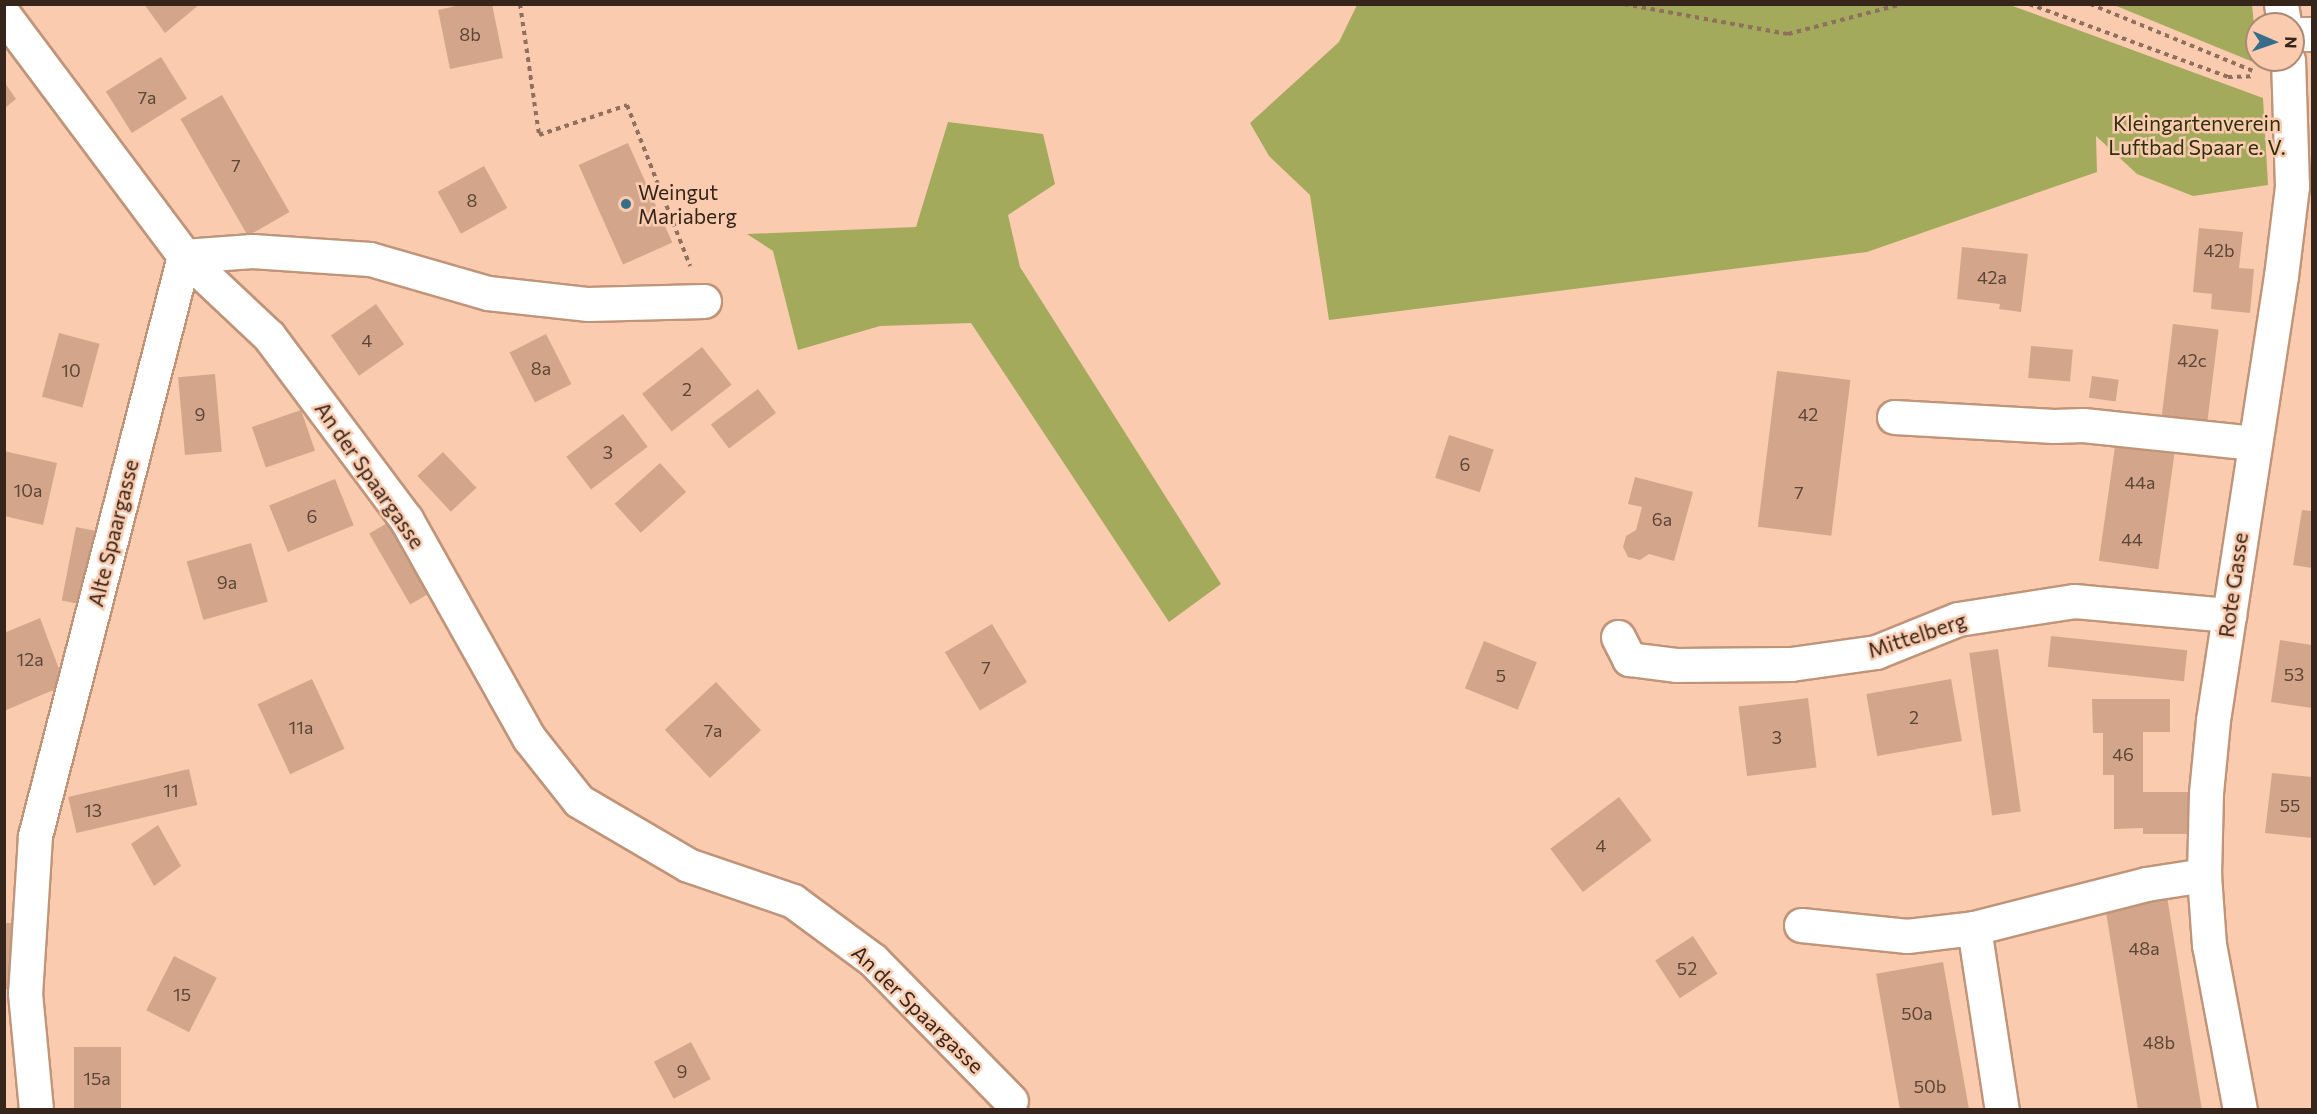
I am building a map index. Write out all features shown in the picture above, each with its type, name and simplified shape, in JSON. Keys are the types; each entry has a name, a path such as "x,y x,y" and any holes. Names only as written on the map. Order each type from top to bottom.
{"street":[{"path":"4,15 184,256 252,251 370,259 488,293 588,304 704,301"},
{"name":"Rote Gasse","path":"2240,1110 2209,945 2204,875 2206,794 2229,615 2281,276 2292,186 2281,72"},
{"name":"An der Spaargasse","path":"184,256 269,336 406,519 529,738 579,801 688,865 793,901 873,960 1011,1101"},
{"name":"Alte Spaargasse","path":"36,1110 25,993 36,836 184,256"},
{"path":"1894,417 2083,425 2254,443"},
{"name":"Mittelberg","path":"1618,636 1629,658 1676,664 1791,664 1876,652 1958,619 2074,601 2229,615"},
{"path":"1801,925 1907,936 1974,928 2146,884 2204,875"},
{"path":"1974,928 2002,1110"}],"path":[{"path":"520,4 539,135 627,105 704,301"},
{"path":"1624,4 1788,34 1902,4"},
{"path":"2029,4 2228,76 2263,72"},
{"path":"2090,4 2245,58"}],"green space":[{"path":"1357,5 2010,5 2263,98 2268,185 2193,196 2137,174 2096,136 2097,172 1867,252 1329,320 1310,195 1269,156 1250,123 1339,42"},
{"name":"Kleingartenverein Luftbad Spaar e. V.","path":"2114,5 2252,5 2253,12 2245,12 2245,59"},
{"path":"948,122 1043,134 1055,184 1008,215 1020,267 1221,584 1169,622 971,323 880,326 798,350 773,251 747,234 916,227"}],"building":[{"path":"144,4 200,4 165,33"},
{"path":"465,4 492,4 503,58 450,69 438,10"},
{"path":"161,57 187,99 132,133 106,91"},
{"path":"5,83 16,99 5,108"},
{"path":"222,95 290,212 248,236 180,119"},
{"name":"Weingut Mariaberg","path":"628,143 672,243 623,265 579,165"},
{"path":"484,166 507,208 461,234 438,192"},
{"path":"2199,228 2243,232 2239,268 2254,269 2250,313 2211,309 2212,294 2193,292"},
{"path":"1962,247 2028,254 2021,312 1999,309 2000,304 1957,299"},
{"path":"376,304 404,344 359,376 331,336"},
{"path":"2173,324 2219,330 2207,424 2161,418"},
{"path":"59,333 100,344 82,408 42,397"},
{"path":"546,334 571,384 535,403 509,353"},
{"path":"2031,346 2073,350 2070,382 2028,378"},
{"path":"702,347 732,385 672,432 642,394"},
{"path":"1777,371 1850,380 1831,536 1758,527"},
{"path":"215,374 222,452 185,455 178,377"},
{"path":"2092,376 2119,380 2116,402 2089,398"},
{"path":"758,389 776,413 729,448 711,425"},
{"path":"301,410 315,451 266,468 252,427"},
{"path":"623,414 648,447 591,489 566,457"},
{"path":"1449,435 1494,450 1480,492 1435,478"},
{"path":"2115,446 2174,454 2158,569 2099,561"},
{"path":"4,451 57,463 43,525 4,516"},
{"path":"443,452 476,488 451,512 417,476"},
{"path":"660,463 686,492 641,533 615,504"},
{"path":"1635,477 1693,492 1674,561 1649,554 1640,560 1628,557 1623,547 1626,536 1636,530 1642,507 1628,504"},
{"path":"335,479 354,525 288,552 269,506"},
{"path":"2302,510 2312,511 2312,568 2293,565"},
{"path":"396,518 437,589 410,605 369,534"},
{"path":"76,527 108,533 94,607 62,601"},
{"path":"251,543 268,602 203,620 187,561"},
{"path":"40,618 65,685 4,711 4,633"},
{"path":"992,624 1027,682 980,711 945,652"},
{"path":"2051,636 2187,650 2184,681 2048,667"},
{"path":"2280,640 2312,645 2312,708 2271,702"},
{"path":"1484,641 1537,662 1518,710 1465,688"},
{"path":"1998,649 2021,811 1992,815 1969,653"},
{"path":"312,679 345,749 290,774 258,704"},
{"path":"1951,679 1962,741 1877,756 1866,694"},
{"path":"716,682 761,730 710,778 665,730"},
{"path":"1808,698 1817,767 1747,776 1739,707"},
{"path":"2092,699 2170,699 2170,732 2143,732 2143,792 2188,792 2188,834 2143,834 2143,828 2114,829 2114,775 2103,775 2103,733 2093,733"},
{"path":"189,769 197,805 77,833 68,797"},
{"path":"2272,773 2312,777 2312,838 2265,833"},
{"path":"1619,797 1651,840 1583,892 1550,849"},
{"path":"158,825 181,866 154,886 131,844"},
{"path":"2167,896 2202,1110 2138,1110 2105,906"},
{"path":"4,923 17,923 17,989 4,989"},
{"path":"1693,936 1718,974 1680,998 1655,961"},
{"path":"174,956 217,978 189,1032 146,1010"},
{"path":"1943,962 1969,1110 1900,1110 1876,974"},
{"path":"691,1042 711,1079 674,1099 654,1062"},
{"path":"74,1047 121,1047 121,1110 74,1110"}],"place":[{"name":"Weingut Mariaberg","path":"626,204"}]}
